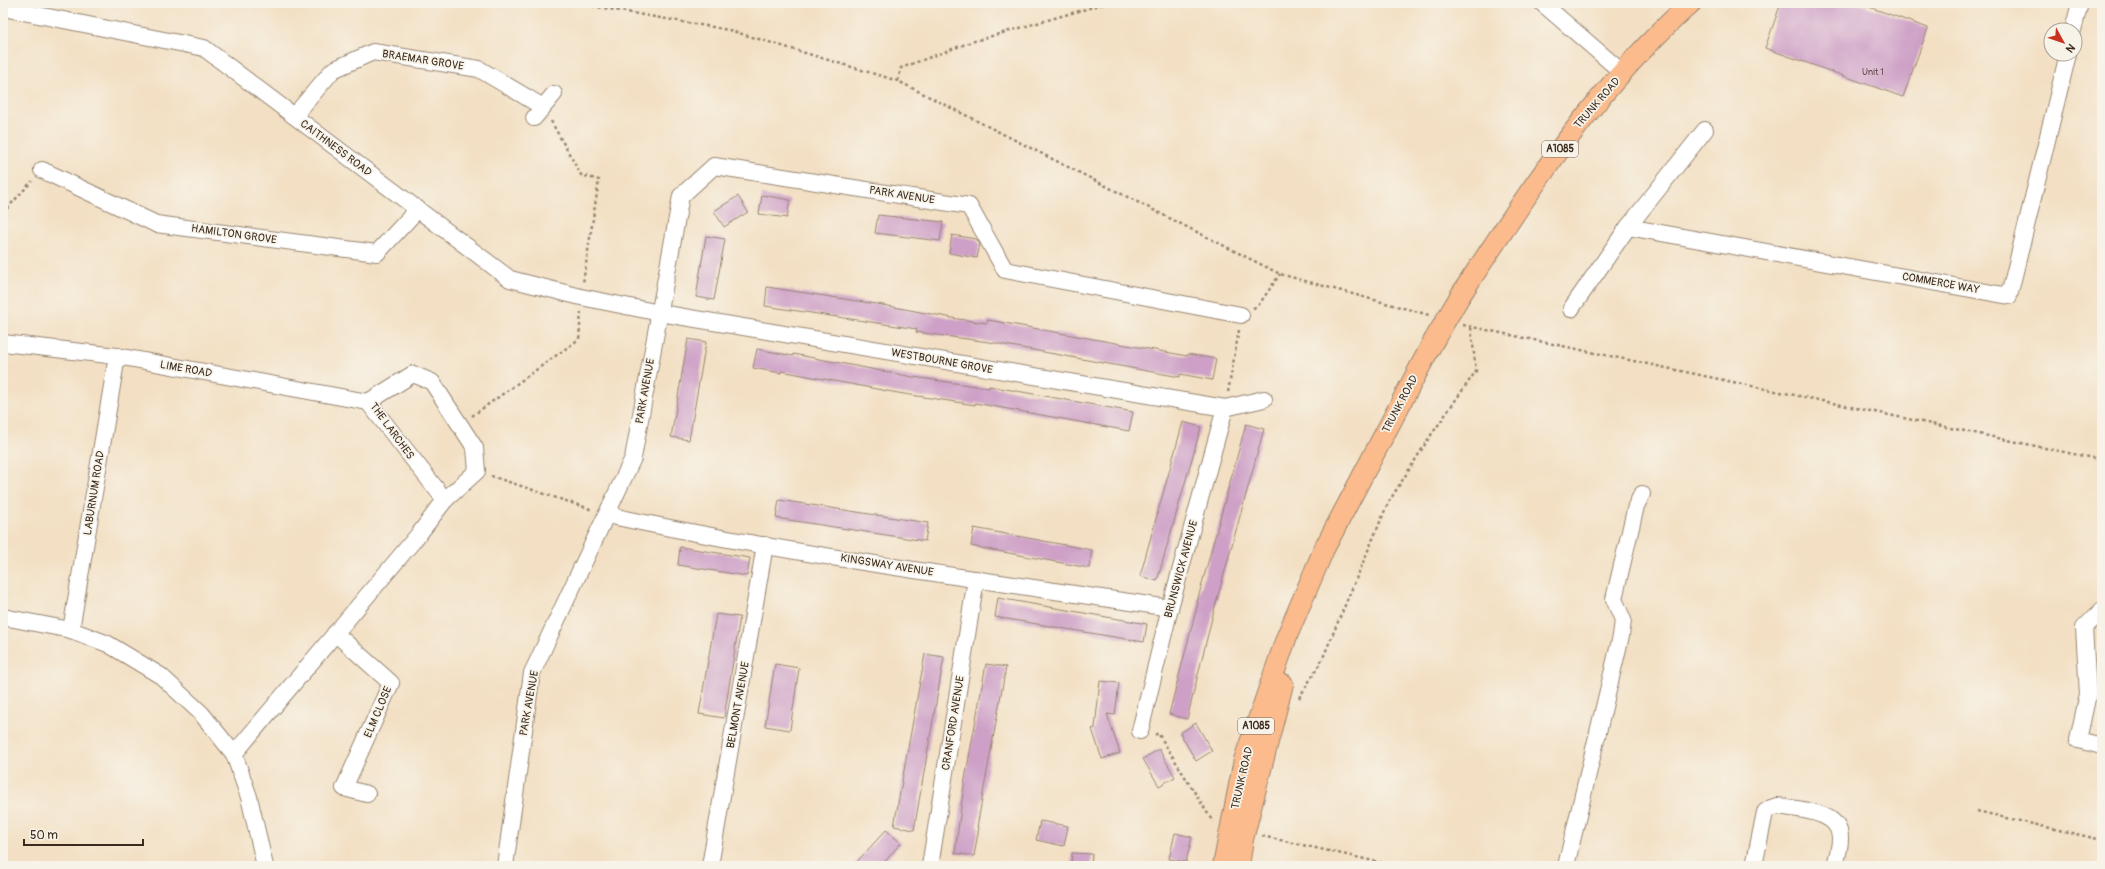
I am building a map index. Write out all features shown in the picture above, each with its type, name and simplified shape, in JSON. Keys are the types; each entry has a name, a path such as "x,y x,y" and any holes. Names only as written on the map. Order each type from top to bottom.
{"main road":[{"name":"TRUNK ROAD","path":"1223,866 1237,836 1244,760 1287,636 1324,549 1432,342 1515,212 1573,131 1623,73 1691,3"},
{"name":"A1085","path":"1237,836 1239,866"}],"street":[{"path":"1542,3 1623,73"},
{"path":"2075,22 2080,3"},
{"name":"CAITHNESS ROAD","path":"3,8 204,48 510,279 581,297 660,313"},
{"name":"BRAEMAR GROVE","path":"294,116 332,70 373,52 479,69 539,112 554,94"},
{"name":"COMMERCE WAY","path":"1628,227 2010,296 2066,62"},
{"path":"1571,309 1628,227 1705,130"},
{"name":"PARK AVENUE","path":"505,866 532,673 633,458 681,196 714,166 969,206 1006,270 1241,315"},
{"name":"HAMILTON GROVE","path":"42,170 156,224 376,253 418,209"},
{"name":"WESTBOURNE GROVE","path":"660,313 1225,408"},
{"name":"LIME ROAD","path":"3,343 117,356 368,402"},
{"name":"LABURNUM ROAD","path":"71,630 117,356"},
{"name":"THE LARCHES","path":"445,500 368,402 413,374 432,382 475,448 477,471"},
{"path":"1225,408 1264,398"},
{"name":"BRUNSWICK AVENUE","path":"1140,731 1170,608 1225,408"},
{"path":"234,754 419,534 445,500 477,471"},
{"path":"1566,866 1621,636 1623,620 1614,599 1636,506 1642,494"},
{"name":"KINGSWAY AVENUE","path":"607,515 688,532 765,545 1170,608"},
{"name":"BELMONT AVENUE","path":"710,866 765,545"},
{"name":"CRANFORD AVENUE","path":"930,866 976,579"},
{"path":"2102,610 2084,628 2088,694 2078,740 2102,746"},
{"path":"3,617 71,630 108,644 161,676 201,713 234,754 249,797 265,866"},
{"name":"ELM CLOSE","path":"335,633 391,683 344,788 367,794"},
{"path":"1754,866 1765,812 1778,806 1824,815 1835,823 1840,830 1840,839 1835,866"}],"path":[{"path":"575,3 728,30 898,81 1280,274 1434,316"},
{"path":"898,81 902,68 953,48 1106,3"},
{"path":"3,213 42,170"},
{"path":"1225,408 1241,315 1258,306 1280,274"},
{"path":"1456,323 2102,460"},
{"path":"1295,705 1322,660 1388,503 1429,438 1476,371 1471,327"},
{"path":"477,471 607,515"},
{"path":"1140,731 1150,738 1158,733 1217,828 1237,836 1258,835 1396,866"},
{"path":"1977,811 2102,840"}],"building":[{"path":"1781,3 1858,3 1928,28 1903,97 1765,48"},
{"path":"762,195 790,200 787,218 759,214"},
{"path":"738,196 748,212 724,227 714,211"},
{"path":"878,215 943,222 940,241 875,233"},
{"path":"952,235 976,239 980,244 977,258 949,253"},
{"path":"706,236 725,239 714,300 696,297"},
{"path":"767,287 883,305 958,319 987,323 988,320 1187,356 1188,354 1216,359 1212,380 1180,374 1180,377 989,342 916,332 917,329 765,306"},
{"path":"688,339 706,342 689,440 671,437"},
{"path":"757,349 793,356 793,354 913,377 989,388 989,386 1133,412 1129,431 975,403 975,405 898,393 781,371 781,373 753,368"},
{"path":"1183,422 1201,427 1157,581 1140,576"},
{"path":"1246,424 1264,429 1213,614 1187,719 1169,714 1198,603 1197,602"},
{"path":"779,500 928,523 925,541 776,518"},
{"path":"974,528 1092,550 1089,568 971,546"},
{"path":"680,547 750,558 747,576 678,565"},
{"path":"998,598 1147,624 1144,642 995,617"},
{"path":"716,614 740,617 724,718 699,714"},
{"path":"925,654 944,657 914,830 894,826"},
{"path":"775,664 799,668 790,730 765,726"},
{"path":"986,664 1006,667 977,827 979,827 974,856 955,853 964,785"},
{"path":"1100,681 1119,683 1115,715 1107,714 1120,753 1102,759 1092,729 1095,728"},
{"path":"1196,723 1212,751 1196,761 1180,733"},
{"path":"1159,749 1175,777 1159,786 1143,759"},
{"path":"1040,821 1068,826 1064,846 1036,840"},
{"path":"886,830 901,843 881,866 853,866"},
{"path":"1175,833 1192,837 1186,862 1169,859"},
{"path":"1072,853 1092,854 1091,866 1071,866"}]}
